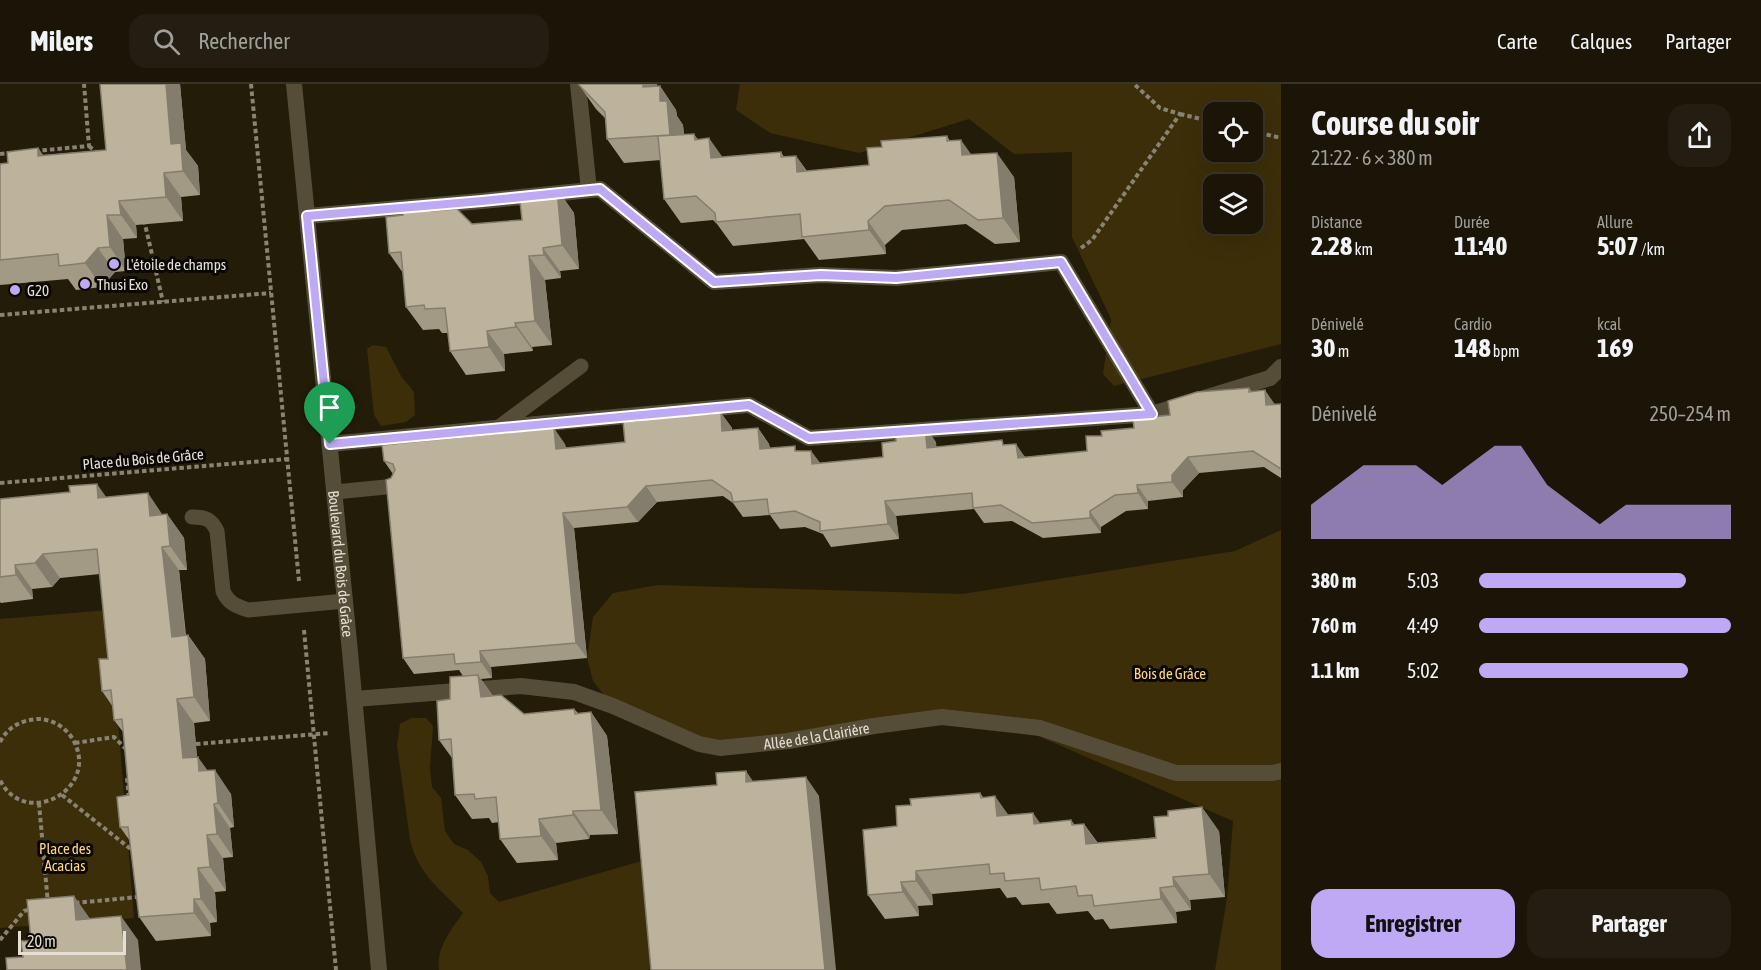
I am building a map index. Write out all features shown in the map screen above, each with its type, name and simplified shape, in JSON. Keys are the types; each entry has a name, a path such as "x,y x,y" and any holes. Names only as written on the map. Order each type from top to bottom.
{"street":[{"name":"Boulevard du Bois de Grâce","path":"294,84 355,699 379,970"},
{"path":"578,84 589,190"},
{"path":"307,216 600,189 714,282 821,275 896,278 1061,262 1152,414"},
{"path":"330,444 749,405 809,438 1152,414 1270,378 1281,367"},
{"name":"Allée de la Clairière","path":"355,699 520,686 574,692 613,706 699,744 720,748 788,741 942,717 1040,728 1176,772 1273,773 1281,771"}],"lane":[{"path":"499,428 581,366"},
{"path":"334,492 396,486"},
{"path":"192,517 205,517 213,522 217,531 223,591 227,600 236,606 249,610 345,601"}],"path":[{"path":"84,84 89,146 104,160"},
{"path":"251,84 336,970"},
{"path":"1134,84 1160,108 1203,119"},
{"path":"1061,262 1092,240 1180,114"},
{"path":"1263,134 1281,138"},
{"path":"33,151 89,146"},
{"path":"0,154 11,153"},
{"path":"141,214 146,224 163,302"},
{"path":"0,315 271,293"},
{"name":"Place du Bois de Grâce","path":"0,483 288,459"},
{"path":"0,742 2,733 15,725 27,720 42,719 56,723 67,731 75,743 79,757 78,771 72,784 62,795 47,802 25,801 13,795 0,780"},
{"path":"196,744 357,730"},
{"path":"75,743 114,737 125,750 126,761"},
{"path":"125,750 133,749"},
{"path":"127,772 129,805"},
{"path":"62,795 132,850"},
{"path":"39,803 48,906 59,905"},
{"path":"132,838 134,859"},
{"path":"70,904 138,898 137,889"},
{"path":"0,940 24,911 36,908"}],"green space":[{"path":"740,84 1281,84 1281,344 1114,386 1103,374 1111,319 1072,237 1072,152 1014,154 969,119 859,153 770,133 736,110"},
{"path":"373,345 386,347 401,376 414,392 415,415 406,422 381,426 374,415 367,349"},
{"name":"Bois de Grâce","path":"1281,530 1281,970 1215,970 1227,898 1233,821 1013,725 942,717 720,748 613,706 593,681 587,658 593,617 613,593 658,585 962,594 1235,551"},
{"name":"Place des Acacias","path":"109,610 134,918 0,928 0,619"},
{"path":"411,718 426,718 433,726 430,768 432,787 441,798 445,831 454,844 468,850 481,862 488,876 490,893 499,902 652,858 663,970 439,970 442,947 463,913 424,872 410,840 397,745 400,724"}],"building":[{"path":"100,84 166,84 171,144 181,143 183,171 164,173 166,197 119,201 121,215 107,215 110,247 98,248 85,263 59,266 58,254 0,260 0,164 8,163 7,152 38,148 38,156 106,150"},
{"path":"579,84 660,86 660,101 667,101 670,135 607,139 605,112"},
{"path":"694,134 695,140 709,138 711,158 781,152 781,157 796,156 797,172 869,165 867,148 882,147 881,141 947,136 947,141 961,140 962,155 997,153 1003,218 978,220 949,200 885,206 868,221 869,230 802,237 800,214 716,222 715,213 696,196 664,199 658,136"},
{"path":"557,189 562,245 543,248 544,255 529,256 535,321 515,323 516,327 487,331 489,347 450,351 445,308 425,309 424,305 406,307 401,252 389,253 386,217 403,215 403,209 431,207 431,211 457,209 472,224 522,220 519,192"},
{"path":"1249,388 1249,392 1265,390 1266,405 1281,404 1281,469 1253,451 1188,457 1172,475 1172,482 1137,485 1138,493 1115,495 1090,511 1090,518 1032,523 1001,505 973,508 972,493 885,501 888,524 820,531 820,522 795,511 769,514 767,499 733,502 731,493 712,480 646,486 627,507 563,513 576,643 480,651 481,662 455,664 454,654 403,658 386,480 391,478 395,470 393,464 384,461 382,445 554,428 556,449 625,442 623,421 638,421 639,415 706,408 706,414 721,413 722,431 758,428 760,449 795,446 795,451 811,451 812,464 883,457 882,443 896,441 895,429 925,426 927,448 1002,440 1003,445 1016,444 1018,458 1087,451 1086,436 1102,436 1101,431 1134,428 1133,419 1170,415 1168,401 1197,392"},
{"path":"97,484 98,498 148,493 150,516 167,514 170,546 162,547 172,637 188,635 194,697 177,699 183,758 198,757 199,771 215,770 218,803 214,804 217,834 207,835 210,867 198,868 201,899 194,899 194,913 139,917 128,827 120,827 117,797 129,795 122,719 114,720 111,690 102,691 99,659 108,659 97,549 43,554 35,563 15,565 16,575 0,577 0,499 70,492 69,486"},
{"path":"478,675 481,697 501,695 524,714 574,709 575,714 591,712 601,810 573,811 573,815 539,819 541,836 500,839 496,797 475,799 474,794 455,795 451,739 439,740 437,701 450,699 450,677"},
{"path":"746,771 746,782 806,777 825,970 651,970 635,792 717,785 716,773"},
{"path":"980,793 981,798 995,796 997,816 1033,813 1034,824 1071,820 1072,825 1084,824 1086,844 1156,838 1154,817 1168,816 1168,811 1202,807 1209,874 1173,877 1174,886 1160,888 1161,899 1094,906 1092,895 1078,896 1076,886 1041,890 1039,878 1005,881 1004,873 990,874 989,864 916,871 916,881 901,882 903,892 868,895 863,830 897,826 896,806 911,805 910,799"},
{"path":"74,896 76,920 121,916 127,970 7,970 6,958 23,957 21,941 31,941 27,900"}],"place":[{"name":"L'étoile de champs","path":"114,264"},
{"name":"Thusi Exo","path":"85,284"},
{"name":"G20","path":"15,290"}],"route":[{"path":"600,189 714,282 821,275 896,278 1061,262 1152,414 809,438 749,405 330,444 307,216 600,189"}]}
